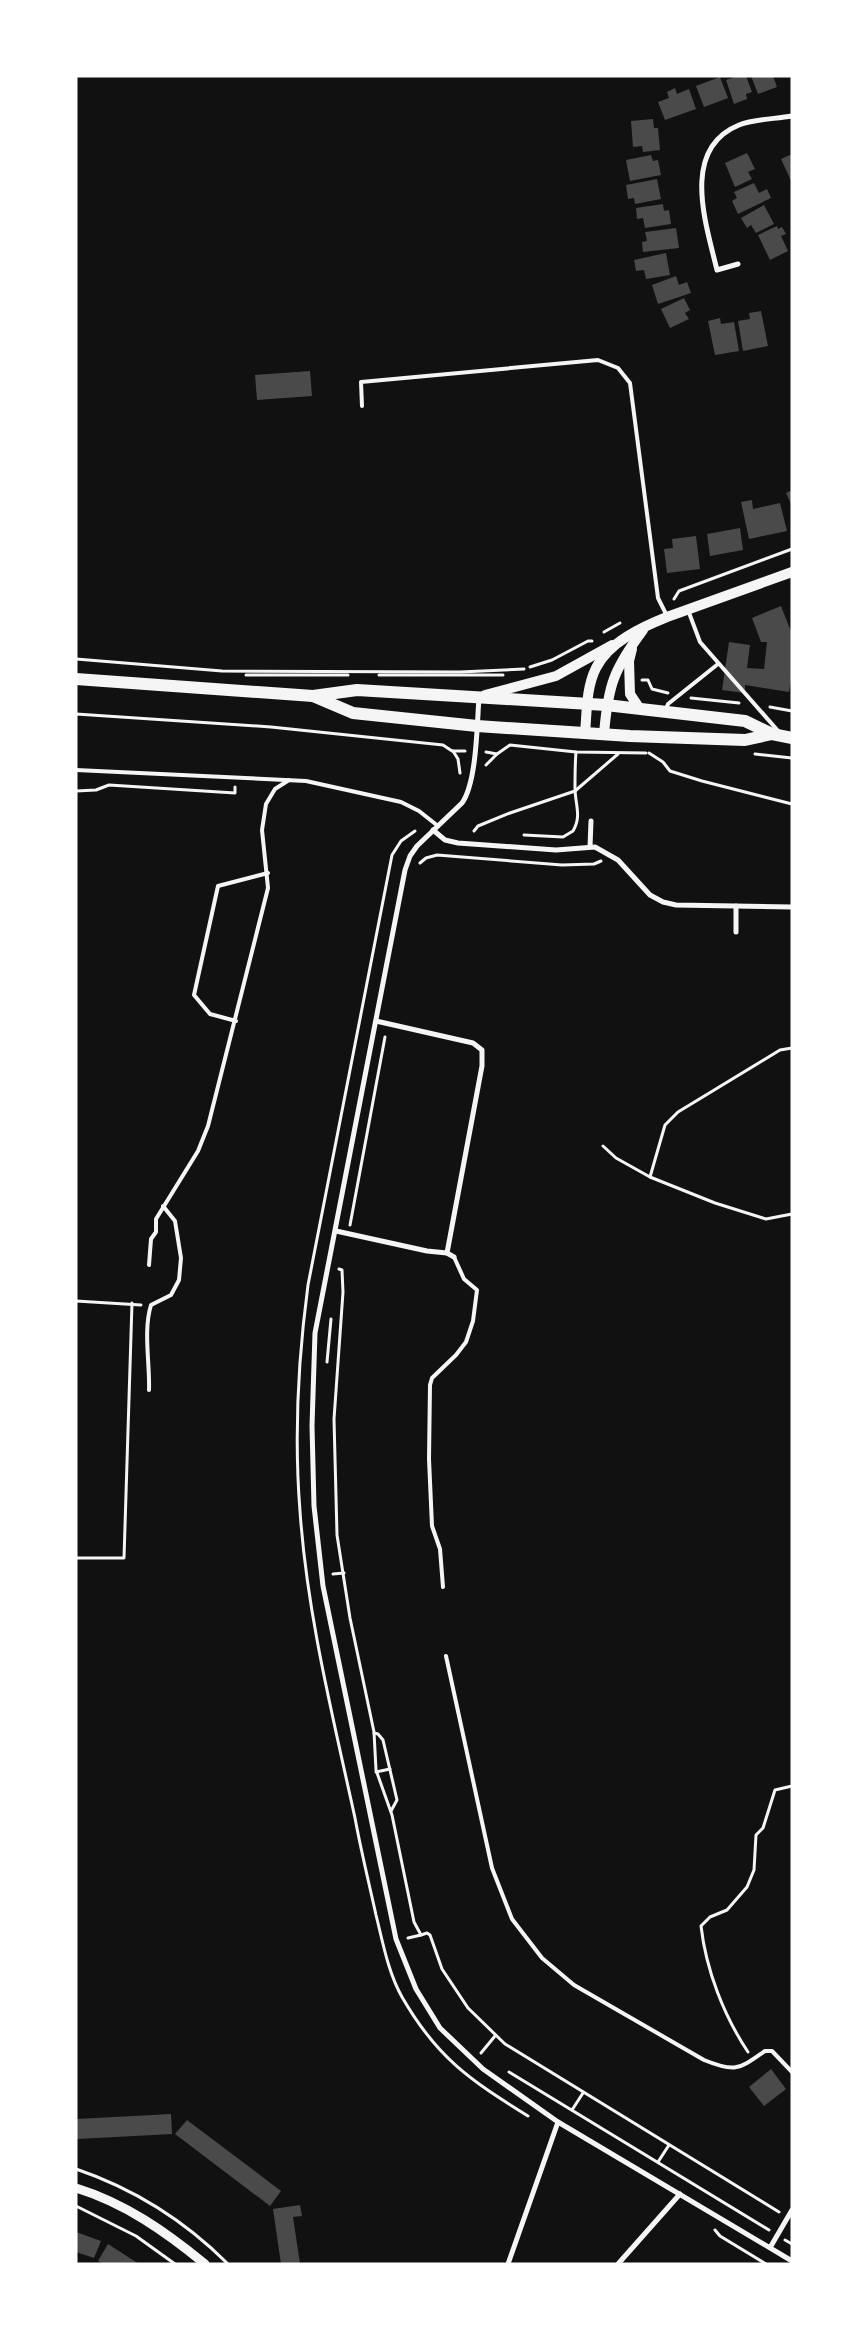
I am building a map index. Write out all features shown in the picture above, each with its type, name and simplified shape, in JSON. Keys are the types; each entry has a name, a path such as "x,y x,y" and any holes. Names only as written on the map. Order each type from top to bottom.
{"main road":[{"path":"585,733 590,685 596,668 607,655 631,640 647,625 792,572"},
{"path":"479,697 556,676 631,640"},
{"path":"604,734 606,705 615,672 631,640"},
{"path":"631,640 629,661 630,694 640,709"},
{"path":"76,679 313,696 358,690 606,705 745,721 782,736"},
{"path":"313,696 353,712 477,726 744,740 782,736"}],"street":[{"path":"738,264 718,270 707,229 702,193 703,162 715,140 739,125 792,116"},
{"path":"479,697 468,794 462,803 413,850 406,864 316,1333 312,1426 314,1506 323,1586 396,1939 416,1990 440,2028 483,2069 558,2122 771,2246 792,2261"},
{"path":"590,846 592,821"},
{"path":"433,830 450,841 532,849 568,849 590,846 598,848 614,857 650,895 663,902 676,905 792,907"},
{"path":"736,906 736,932"},
{"path":"376,1021 473,1043 480,1046 483,1052 447,1253"},
{"path":"336,1231 427,1251 447,1253 454,1257"},
{"path":"508,2264 558,2122"},
{"path":"76,2188 129,2211 168,2234 205,2264"},
{"path":"618,2264 680,2194"},
{"path":"771,2246 792,2210"}],"lane":[{"path":"362,406 361,382 598,360 618,368 630,383 658,598 667,617"},
{"path":"688,610 700,642 747,697 757,704 782,736"},
{"path":"666,712 667,705 718,664"},
{"path":"76,770 306,781 392,800 409,806 438,826"},
{"path":"150,1265 151,1238 155,1233 156,1219 195,1156 205,1136 236,1021 268,888 268,873 262,830 266,804 275,790 289,780"},
{"path":"236,1021 210,1014 194,995 218,886 268,873"},
{"path":"149,1390 148,1328 150,1308 151,1305 174,1292 181,1267 174,1221 163,1206"},
{"path":"443,1587 440,1549 432,1526 428,1459 430,1385 432,1378 454,1358 466,1342 473,1322 477,1294 475,1287 464,1279 454,1257"},
{"path":"446,1656 492,1868 512,1919 542,1958 574,1985 704,2060 724,2068 736,2068 747,2064 766,2050 772,2051 792,2072"}],"path":[{"path":"661,604 676,599 680,591 792,548"},
{"path":"601,634 623,621"},
{"path":"76,663 223,675 499,675 539,668 558,661 591,642 596,637"},
{"path":"76,659 222,671 488,672 529,668 552,660 591,642"},
{"path":"637,680 648,680 652,689 679,696 757,704 792,711"},
{"path":"76,714 271,727 443,744 452,751 497,754 510,745 576,752 649,753 663,762 670,771 792,804"},
{"path":"522,835 563,837 570,834 578,821 578,803 574,791 576,752"},
{"path":"474,831 478,826 510,813 574,791 618,754"},
{"path":"430,819 420,829 402,840 392,855 314,1257 301,1338 297,1434 300,1510 312,1612 387,1964 405,2002 442,2053 467,2077 531,2118"},
{"path":"450,841 461,831 481,832"},
{"path":"417,868 426,858 437,856 562,865 594,864 604,861"},
{"path":"349,1233 388,1023"},
{"path":"650,1177 665,1126 678,1112 780,1050 792,1048"},
{"path":"603,1146 616,1158 650,1177 715,1203 766,1219 792,1214"},
{"path":"337,1276 340,1260"},
{"path":"339,1269 342,1270 343,1292 335,1381 334,1461 337,1535 374,1733 373,1778"},
{"path":"76,1301 132,1303 124,1558 76,1558"},
{"path":"326,1369 331,1314"},
{"path":"332,1568 333,1575 344,1573"},
{"path":"357,1696 366,1694"},
{"path":"374,1733 378,1734 383,1740 397,1800 391,1811"},
{"path":"371,1766 391,1811 414,1922 421,1935"},
{"path":"374,1772 390,1769"},
{"path":"743,2044 736,2033 711,1975 703,1947 701,1926 710,1917 727,1910 747,1887 754,1870 756,1835 762,1828 775,1790 792,1786"},
{"path":"406,1929 409,1940 427,1933 430,1936 441,1967 450,1982 468,2008 495,2036 512,2049 583,2093 780,2212 777,2216"},
{"path":"475,2047 483,2055 495,2036"},
{"path":"504,2069 792,2244"},
{"path":"572,2110 583,2093"},
{"path":"658,2162 669,2145"},
{"path":"76,2206 136,2236 175,2264"},
{"path":"762,2226 770,2224"},
{"path":"709,2226 720,2236 766,2264"}],"building":[{"path":"737,76 746,76 752,92 746,94 747,99 734,104 726,80"},
{"path":"751,76 773,76 777,87 758,94"},
{"path":"720,77 728,98 704,107 696,86"},
{"path":"675,88 677,94 689,89 696,109 665,120 658,102 669,98 667,92"},
{"path":"653,119 654,128 658,128 660,150 643,152 642,146 633,147 631,121"},
{"path":"747,153 755,169 748,172 752,179 735,187 725,163"},
{"path":"792,154 792,183 781,159"},
{"path":"651,155 653,161 658,160 661,175 630,181 626,160"},
{"path":"657,179 661,199 635,204 634,198 628,199 626,185"},
{"path":"754,183 759,193 767,189 771,198 738,214 732,201 737,198 734,192"},
{"path":"663,204 664,211 669,210 671,224 645,228 643,218 637,219 636,208"},
{"path":"764,205 774,224 756,233 751,225 747,228 741,218"},
{"path":"777,226 778,229 782,227 786,234 781,236 788,251 770,260 758,235"},
{"path":"676,228 679,248 643,252 642,242 647,241 645,232"},
{"path":"666,253 670,275 646,279 644,270 636,271 634,260"},
{"path":"676,276 679,285 687,282 691,293 658,304 652,285"},
{"path":"684,298 690,310 685,313 689,319 670,328 661,309"},
{"path":"761,311 768,346 743,351 738,321 750,319 749,313"},
{"path":"720,318 721,324 734,322 739,351 715,355 708,321"},
{"path":"310,371 312,396 257,400 255,375"},
{"path":"792,490 792,506 786,493"},
{"path":"752,500 753,509 780,503 787,531 749,539 741,502"},
{"path":"740,528 743,550 710,556 707,534"},
{"path":"696,536 700,569 667,573 664,549 673,548 672,539"},
{"path":"781,606 792,634 792,673 789,692 745,685 745,693 722,690 729,642 750,645 747,668 764,669 767,642 761,642 752,618"},
{"path":"771,2069 786,2089 764,2106 749,2087"},
{"path":"171,2114 172,2134 77,2139 76,2119"},
{"path":"187,2120 281,2191 270,2206 175,2134"},
{"path":"300,2205 302,2216 293,2217 300,2264 281,2264 273,2209"},
{"path":"76,2232 101,2241 94,2258 76,2252"},
{"path":"108,2244 139,2264 103,2264 98,2261"}]}
